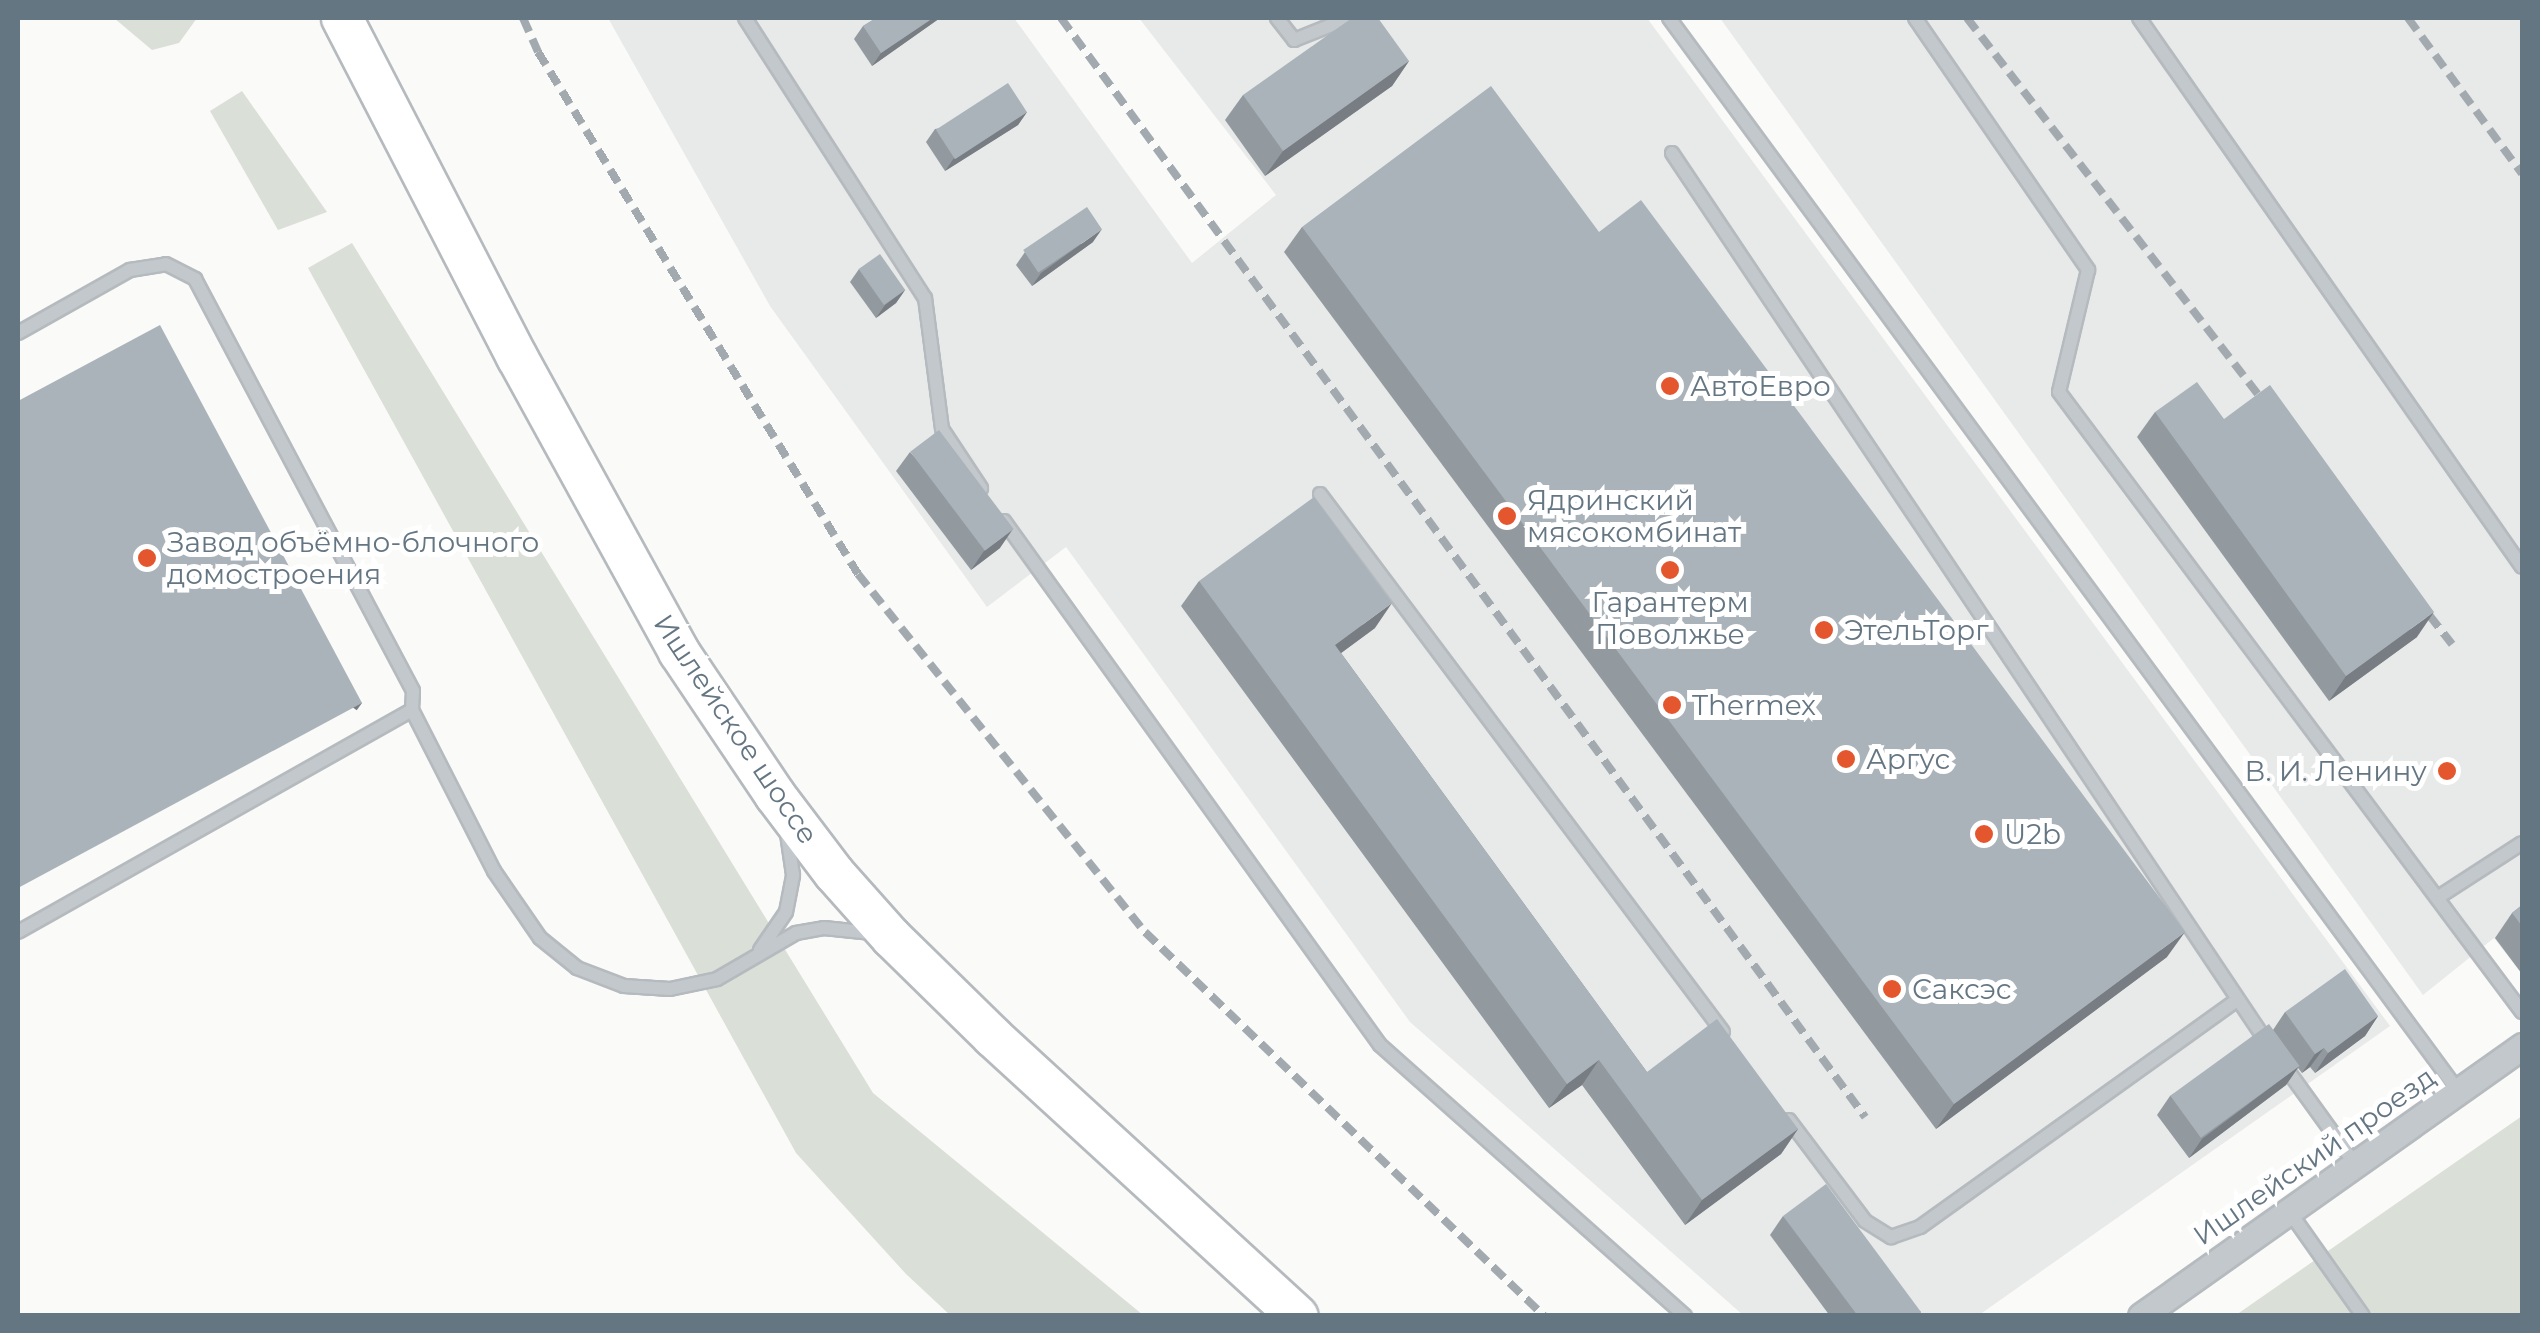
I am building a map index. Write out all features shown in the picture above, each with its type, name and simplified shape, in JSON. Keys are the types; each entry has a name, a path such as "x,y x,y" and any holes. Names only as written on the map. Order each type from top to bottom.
{"main road":[{"name":"Ишлейское шоссе","path":"342,18 517,356 678,652 775,794 834,873 892,938 993,1038 1296,1316"}],"street":[{"name":"Ишлейский проезд","path":"2141,1316 2522,1046"}],"lane":[{"path":"745,18 925,298 942,429 1036,569 1380,1045 1685,1316"},
{"path":"1277,18 1294,40 1349,18"},
{"path":"1668,18 2458,1091"},
{"path":"1915,18 2088,270 2058,392 2522,1012"},
{"path":"2139,18 2522,566"},
{"path":"1672,152 2237,1000 2355,1164"},
{"path":"18,334 130,270 166,264 195,279 413,691 412,710 494,871 540,938 577,968 624,986 670,989 717,979 796,932 824,928 860,930 892,938"},
{"path":"1320,494 1734,1048"},
{"path":"18,932 412,710"},
{"path":"758,952 786,912 793,874 788,838 775,794"},
{"path":"2438,898 2522,843"},
{"path":"1782,1111 1864,1222 1891,1237 1920,1227 2237,1000"},
{"path":"2289,1211 2363,1316"}],"shaded area":[{"path":"114,18 197,18 179,43 152,50"},
{"path":"608,18 1014,18 1192,263 1276,195 1139,18 1647,18 2390,1026 1979,1315 1743,1315 1410,1022 1066,547 987,607 770,306"},
{"path":"1720,18 2522,18 2522,974 2494,938 2423,995"},
{"path":"242,91 327,212 278,230 210,111"},
{"path":"352,243 873,1093 1143,1315 950,1315 906,1274 796,1153 308,268"},
{"path":"2522,1116 2522,1315 2236,1315"}],"building":[{"path":"876,18 933,18 881,53 863,26"},
{"path":"1352,18 1378,18 1409,61 1283,151 1243,95"},
{"path":"1008,83 1027,112 955,159 936,130"},
{"path":"1491,86 1599,232 1641,200 2185,932 1954,1104 1302,227"},
{"path":"1087,207 1102,229 1038,272 1023,250"},
{"path":"880,254 905,290 884,305 859,269"},
{"name":"Завод объёмно-блочного домостроения","path":"160,325 362,703 18,888 18,401"},
{"path":"2197,382 2224,419 2270,385 2434,612 2346,676 2155,412"},
{"path":"939,430 1014,529 985,551 910,452"},
{"path":"1314,497 1392,603 1335,645 1647,1072 1717,1019 1798,1129 1702,1200 1599,1060 1567,1084 1199,581"},
{"path":"2522,905 2522,926 2512,913"},
{"path":"2345,969 2378,1016 2328,1053 2324,1048 2315,1054 2285,1012"},
{"path":"2269,1024 2300,1066 2201,1138 2170,1096"},
{"path":"1826,1184 1921,1312 1916,1316 1858,1316 1783,1216"}],"railway":[{"path":"523,18 538,52 858,574 1145,932 1544,1316"},
{"path":"1061,18 1865,1117"},
{"path":"1967,18 2274,415"},
{"path":"2408,18 2522,174"},
{"path":"2415,597 2452,644"}],"place":[{"name":"АвтоЕвро","path":"1670,386"},
{"name":"Ядринский мясокомбинат","path":"1507,516"},
{"name":"Завод объёмно-блочного домостроения","path":"147,558"},
{"name":"Гарантерм Поволжье","path":"1670,570"},
{"name":"ЭтельТорг","path":"1824,630"},
{"name":"Thermex","path":"1672,705"},
{"name":"Аргус","path":"1846,759"},
{"name":"В. И. Ленину","path":"2447,771"},
{"name":"U2b","path":"1984,834"},
{"name":"Саксэс","path":"1892,989"}]}
